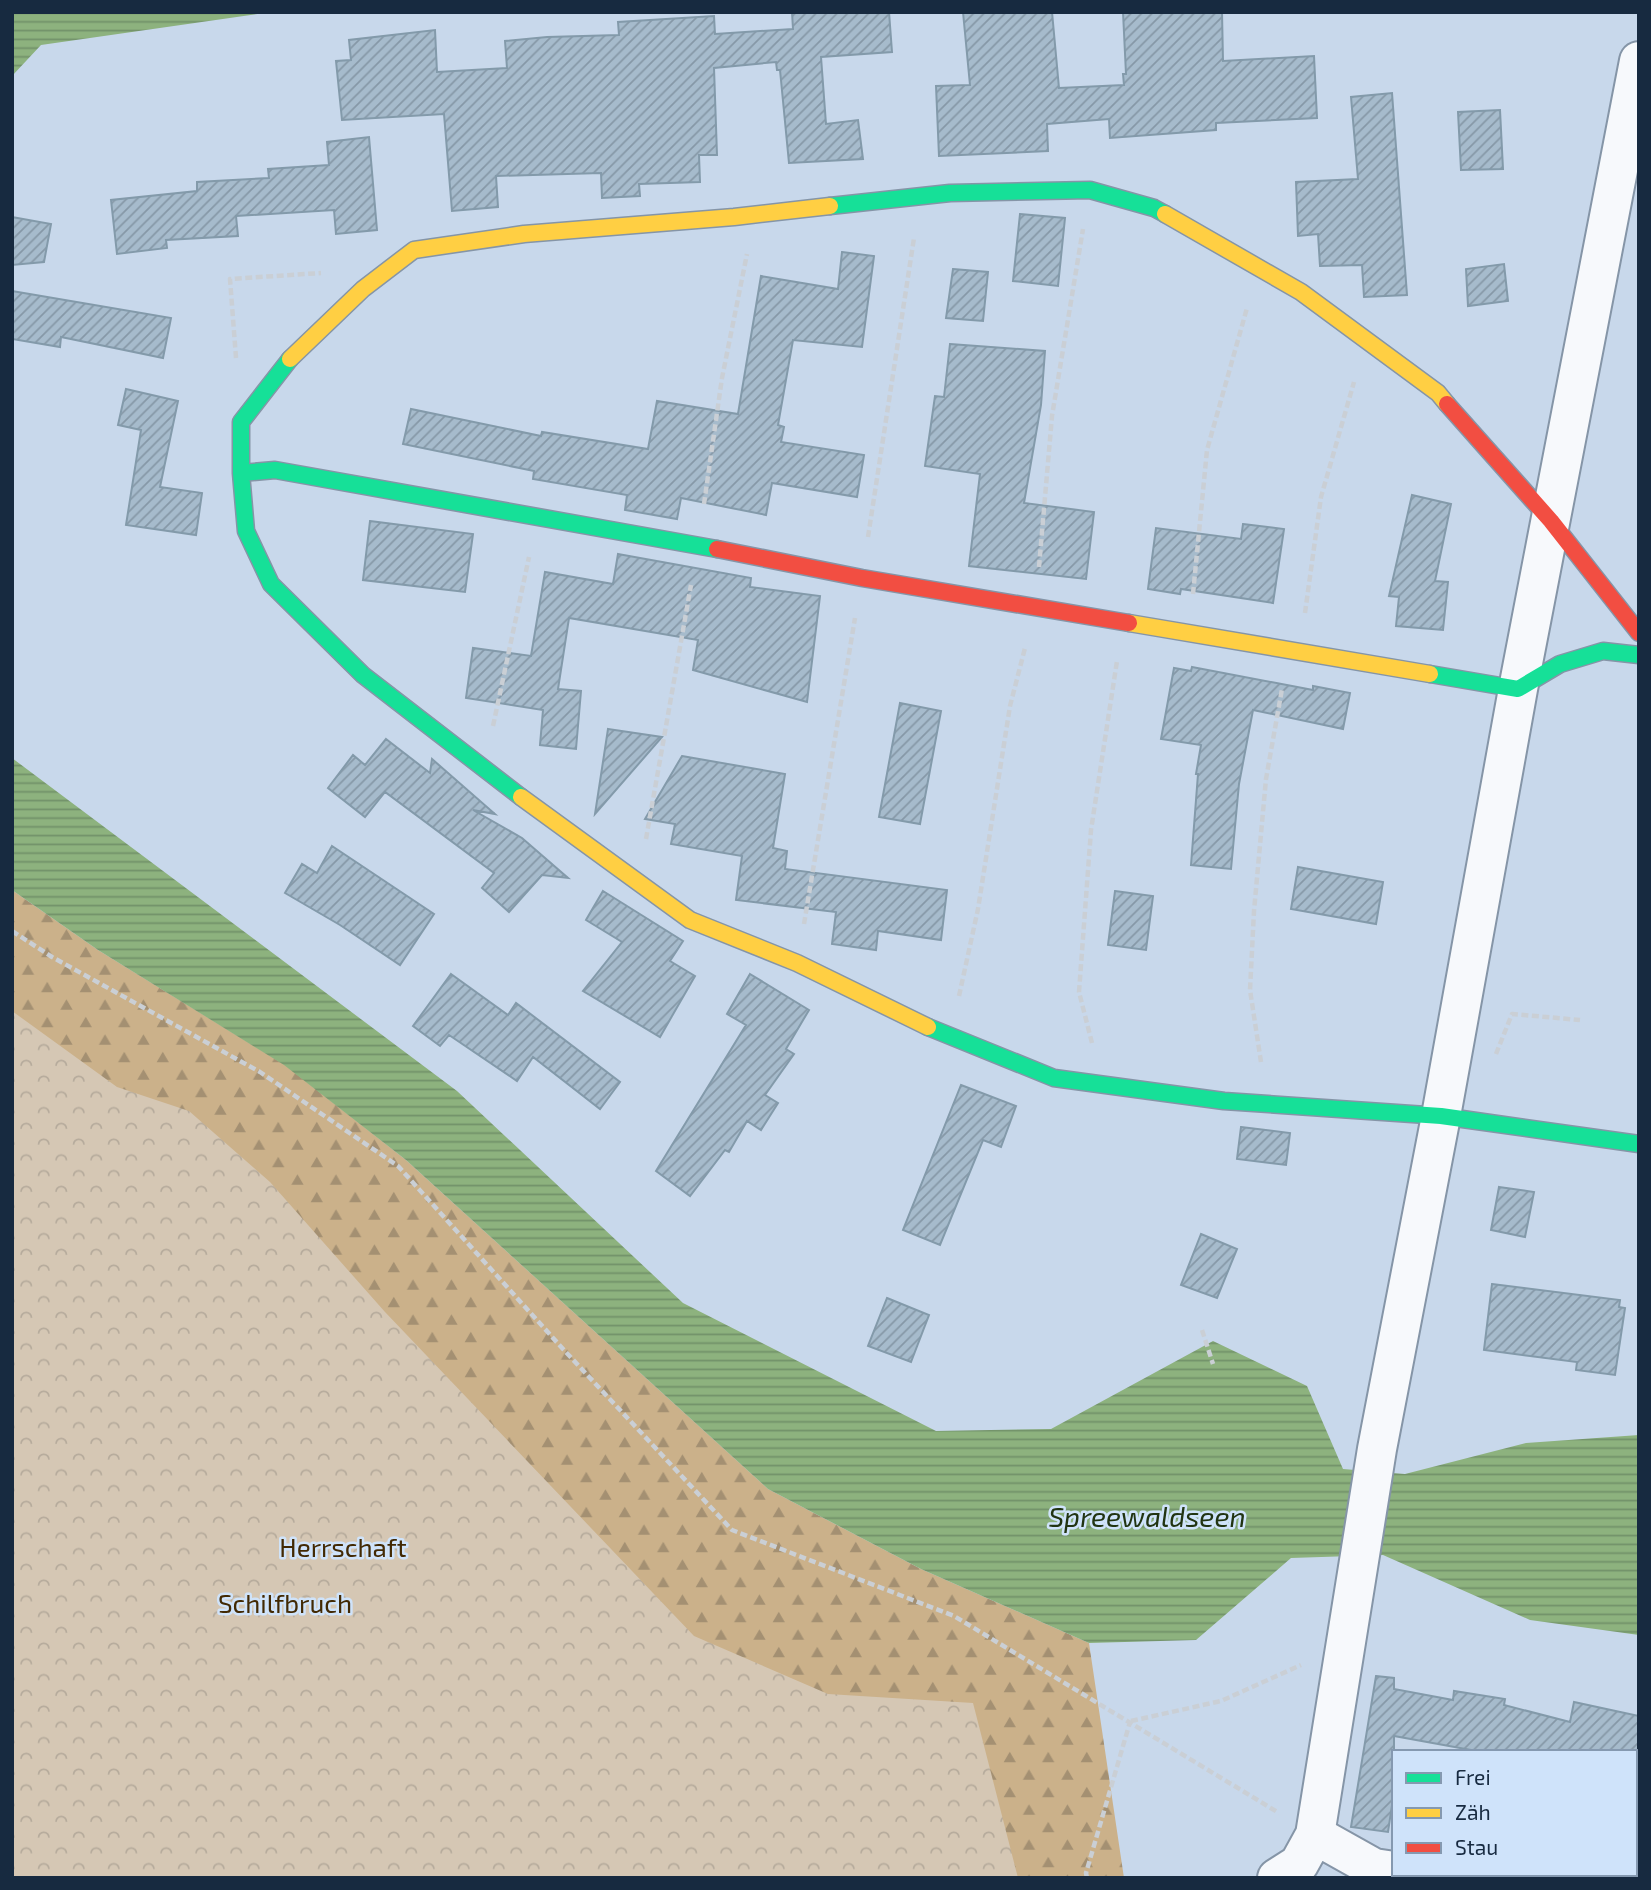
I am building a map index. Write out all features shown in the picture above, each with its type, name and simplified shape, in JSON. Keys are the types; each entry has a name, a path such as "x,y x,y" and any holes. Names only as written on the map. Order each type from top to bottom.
{"street":[{"path":"1277,1878 1299,1864 1315,1835 1377,1449 1441,1116 1518,689 1639,61"},
{"path":"1639,632 1551,521 1438,393 1301,292 1154,208 1090,190 950,193 755,215 524,234 414,250 363,289 282,367 241,422 241,473 246,531 271,584 363,675 463,754 690,920 797,963 915,1022 1054,1078 1224,1101 1441,1116 1639,1144"},
{"path":"241,473 275,470 698,544 862,578 1518,689 1560,664 1581,657 1603,651 1639,655"},
{"path":"1315,1835 1374,1868 1392,1871"}],"path":[{"path":"950,1037 978,909 1010,706 1036,608 1052,416 1090,190"},
{"path":"797,963 862,578 920,196"},
{"path":"638,884 698,544 722,378 755,215"},
{"path":"1190,633 1207,450 1258,268"},
{"path":"241,422 230,279 323,273"},
{"path":"1268,1105 1250,990 1266,779 1295,651 1321,497 1366,340"},
{"path":"484,767 538,518"},
{"path":"1103,1084 1079,992 1091,830 1123,622"},
{"path":"12,931 52,957 260,1072 398,1166 563,1349 732,1530 954,1616 1315,1835"},
{"path":"1491,1065 1512,1014 1580,1020"},
{"path":"1202,1330 1213,1364"},
{"path":"1130,1721 1222,1701 1311,1661"},
{"path":"1087,1878 1086,1873 1130,1721"}],"green space":[{"name":"Schilfbruch","path":"12,890 98,950 285,1065 406,1160 768,1489 921,1569 1089,1643 1124,1878 12,1878"},
{"name":"Schilfbruch","path":"12,1011 117,1087 189,1111 270,1182 385,1312 694,1636 828,1694 973,1703 1018,1878 12,1878"}],"water":[{"path":"12,12 271,12 41,45 12,76"},
{"name":"Spreewaldseen","path":"12,758 457,1091 683,1303 936,1431 1051,1429 1213,1341 1307,1386 1343,1469 1405,1474 1526,1443 1639,1435 1639,1635 1530,1620 1383,1555 1291,1558 1196,1640 1089,1643 921,1569 768,1489 406,1160 284,1065 98,950 12,890"}],"building":[{"path":"792,12 889,12 892,52 821,57 826,124 858,120 863,159 789,163 780,70 777,70 776,62 714,68 717,155 699,155 700,182 639,184 640,196 602,198 601,173 496,176 498,207 452,211 444,114 342,120 336,61 351,60 349,40 435,30 437,72 507,68 505,41 619,35 618,22 714,16 715,34 793,29"},
{"path":"963,12 1052,12 1059,88 1124,85 1123,74 1126,74 1123,12 1222,12 1223,61 1314,56 1317,118 1216,123 1216,130 1110,138 1109,119 1047,124 1048,151 939,156 936,86 970,85"},
{"path":"1392,93 1407,295 1364,297 1362,265 1320,266 1318,234 1298,236 1296,182 1358,179 1351,97"},
{"path":"1500,110 1503,169 1461,170 1458,112"},
{"path":"369,137 377,230 336,234 334,210 236,216 238,236 166,240 167,248 117,254 111,200 197,191 197,182 269,178 268,169 329,165 327,142"},
{"path":"1020,214 1065,218 1058,286 1013,281"},
{"path":"12,217 51,224 44,262 12,265"},
{"path":"842,252 874,256 862,347 793,340 778,425 784,427 781,442 864,455 857,497 772,483 766,515 681,498 677,519 625,510 627,495 533,479 534,471 403,444 411,409 541,436 542,432 648,449 657,401 738,414 761,276 838,289"},
{"path":"1504,264 1508,301 1468,306 1466,269"},
{"path":"953,269 988,272 983,321 946,318"},
{"path":"12,291 171,318 163,358 61,337 60,347 12,339"},
{"path":"950,344 1045,351 1041,405 1024,503 1094,512 1086,579 969,566 980,474 925,466 935,396 944,397"},
{"path":"126,389 178,401 160,487 202,493 196,535 126,525 141,430 118,425"},
{"path":"1412,495 1451,504 1435,581 1448,582 1443,630 1396,626 1399,597 1389,596"},
{"path":"370,521 473,534 465,592 363,580"},
{"path":"1243,524 1284,529 1273,603 1181,589 1180,594 1148,589 1156,528 1241,539"},
{"path":"618,554 751,578 750,587 820,596 807,702 693,670 698,640 569,618 558,689 581,691 576,749 540,745 543,710 466,698 473,648 531,656 545,572 613,584"},
{"path":"1192,667 1313,690 1313,686 1350,693 1343,729 1253,710 1239,784 1231,869 1191,865 1196,774 1201,745 1161,739 1174,668 1191,671"},
{"path":"900,703 941,711 920,824 879,817"},
{"path":"608,729 662,737 595,814"},
{"path":"386,739 430,773 432,759 495,814 473,810 522,838 568,878 542,875 509,912 482,888 494,873 385,792 365,817 328,788 353,755 365,765"},
{"path":"682,756 785,774 773,848 787,851 785,869 947,890 941,940 878,931 876,950 832,944 836,912 736,900 742,856 671,844 675,824 645,819"},
{"path":"332,846 434,914 400,965 285,893 302,864 317,873"},
{"path":"1298,867 1383,882 1376,924 1291,909"},
{"path":"603,891 683,941 670,961 695,976 660,1037 583,991 622,942 586,920"},
{"path":"1115,891 1153,896 1146,950 1108,945"},
{"path":"451,974 508,1015 516,1003 620,1082 600,1109 533,1057 517,1081 449,1035 440,1046 413,1026"},
{"path":"750,974 809,1010 786,1049 794,1054 765,1095 778,1103 761,1130 747,1121 729,1152 725,1150 690,1196 656,1171 746,1025 727,1014"},
{"path":"961,1085 1016,1106 1001,1147 983,1140 940,1245 903,1230"},
{"path":"1241,1127 1290,1133 1286,1165 1237,1159"},
{"path":"1499,1187 1534,1192 1525,1237 1491,1230"},
{"path":"1201,1234 1237,1249 1217,1298 1181,1285"},
{"path":"1492,1284 1620,1300 1619,1307 1625,1308 1615,1375 1576,1370 1577,1362 1484,1350"},
{"path":"887,1298 929,1315 911,1362 868,1346"},
{"path":"1376,1676 1394,1678 1394,1689 1453,1700 1454,1691 1505,1699 1504,1705 1570,1722 1574,1702 1639,1716 1639,1752 1471,1750 1394,1736 1392,1805 1388,1832 1351,1827"}],"traffic: fast":[{"path":"830,206 950,193 1090,190 1154,208 1165,214"},
{"path":"290,359 241,422 241,473 246,531 271,584 363,675 521,797"},
{"path":"241,473 275,470 717,549"},
{"path":"1430,674 1518,689 1560,664 1603,651 1639,655"},
{"path":"928,1027 1054,1078 1224,1101 1441,1116 1639,1144"}],"traffic: slow":[{"path":"290,359 363,289 414,250 524,234 734,217 830,206"},
{"path":"1165,214 1301,292 1438,393 1447,404"},
{"path":"1129,623 1430,674"},
{"path":"521,797 690,920 797,963 928,1027"}],"traffic: jam":[{"path":"1447,404 1551,521 1639,633"},
{"path":"717,549 862,578 1129,623"}],"park label":[{"name":"Herrschaft","path":"343,1548"}]}
